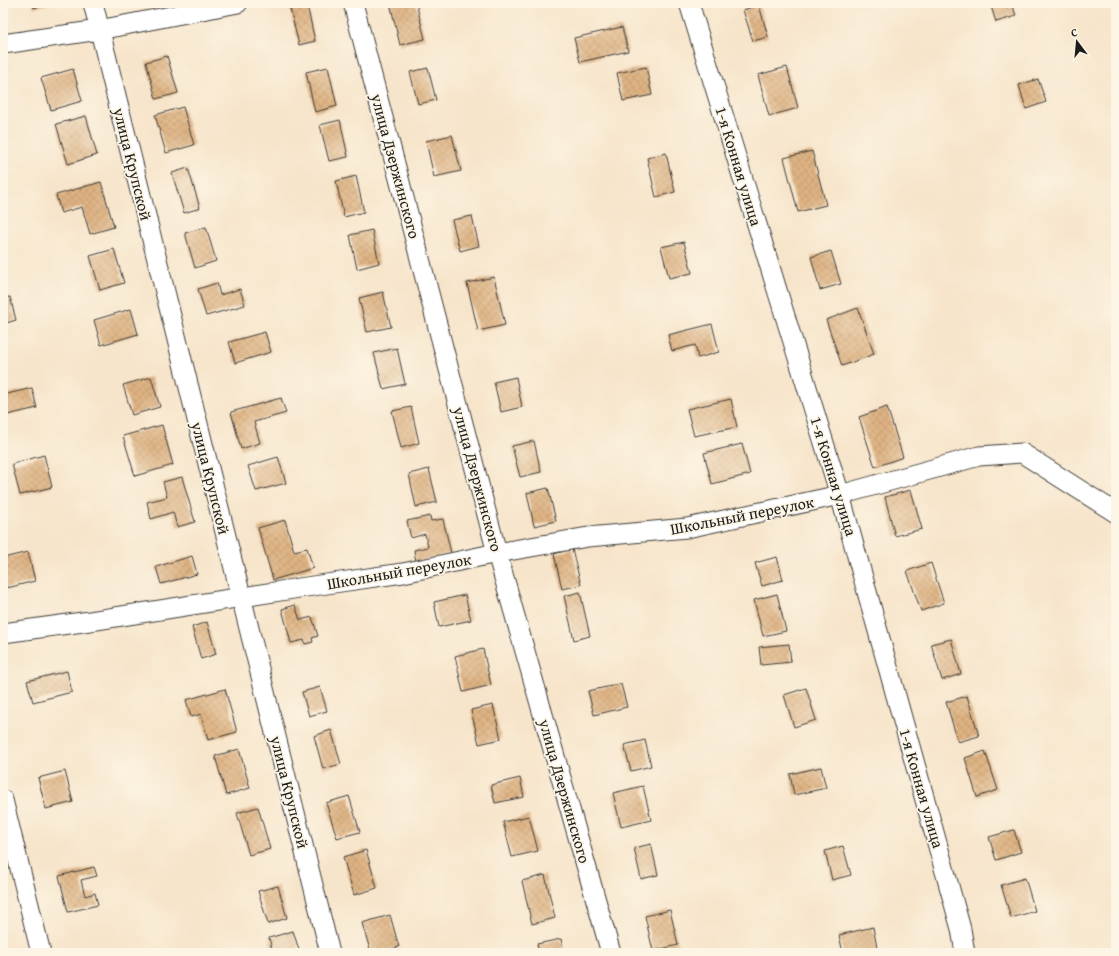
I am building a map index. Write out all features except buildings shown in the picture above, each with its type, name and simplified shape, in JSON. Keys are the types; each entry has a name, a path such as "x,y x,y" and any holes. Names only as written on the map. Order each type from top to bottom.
{"street":[{"name":"улица Крупской","path":"93,3 330,953"},
{"path":"3,44 99,30 238,3"},
{"name":"улица Дзержинского","path":"353,3 497,553 611,953"},
{"name":"1-я Конная улица","path":"689,3 840,495 961,929 965,953"},
{"name":"Школьный переулок","path":"3,633 402,573 497,553 588,537 687,528 840,495 979,456 1022,453 1116,512"},
{"path":"3,800 41,953"}]}
